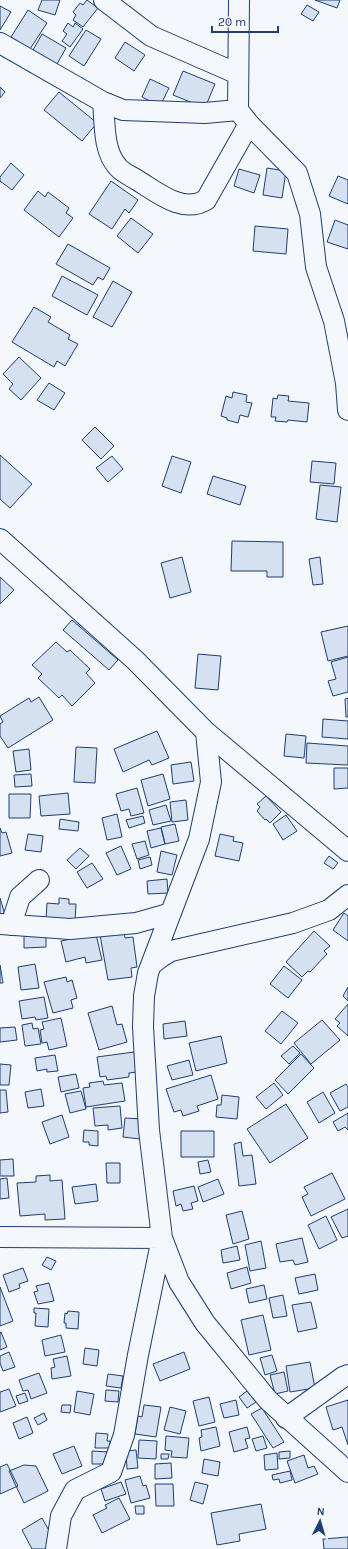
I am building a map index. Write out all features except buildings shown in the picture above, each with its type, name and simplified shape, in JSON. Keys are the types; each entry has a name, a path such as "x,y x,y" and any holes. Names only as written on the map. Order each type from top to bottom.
{"street":[{"path":"104,0 151,36 238,74"},
{"path":"103,102 107,148 117,167 173,202 198,205 206,200 244,117 238,74 239,0"},
{"path":"0,43 103,102 123,110 244,117 297,173 310,214 316,267 334,321 346,383 348,410"},
{"path":"0,539 135,660 206,732 348,851"},
{"path":"206,732 211,782 199,839 148,973 144,996 143,1027 149,1130 162,1238 179,1282 205,1323 268,1400 286,1418 348,1472"},
{"path":"39,880 20,897 6,925 70,929 136,923 172,913"},
{"path":"152,964 160,957 171,951 292,923 329,910 348,895"},
{"path":"0,1237 162,1238"},
{"path":"56,1549 61,1516 75,1490 111,1472 124,1435 138,1355 162,1238"},
{"path":"286,1418 343,1377 348,1375"}]}
